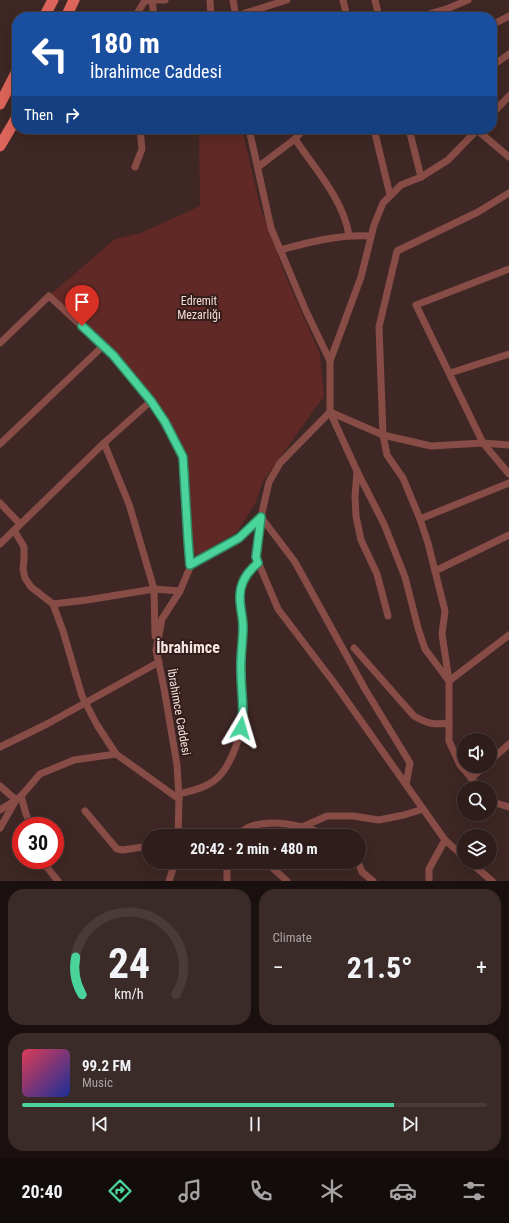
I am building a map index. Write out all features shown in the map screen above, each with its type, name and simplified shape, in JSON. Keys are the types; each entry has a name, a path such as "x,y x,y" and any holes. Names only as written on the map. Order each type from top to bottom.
{"main road":[{"path":"47,12 53,0"},
{"path":"68,12 74,0"},
{"path":"0,104 12,81"},
{"path":"0,146 12,126"}],"street":[{"path":"138,12 144,2 148,0"},
{"path":"153,12 152,0 165,0"},
{"path":"210,0 211,12"},
{"path":"233,0 235,12"},
{"path":"251,12 287,0"},
{"path":"343,0 346,12"},
{"path":"375,0 378,12"},
{"path":"436,12 468,0"},
{"path":"497,22 509,16"},
{"path":"497,62 509,54"},
{"path":"497,109 509,96"},
{"path":"136,167 142,148 141,134"},
{"path":"250,134 271,228 306,311 330,361"},
{"path":"258,167 300,134"},
{"path":"375,134 390,194"},
{"path":"410,134 421,177"},
{"path":"449,681 425,649 405,578 384,524 357,471 330,412 330,361 361,277 374,225 383,203 390,194 401,185 421,177 448,160 474,134"},
{"path":"483,134 509,157"},
{"path":"295,139 335,199 347,223 349,235"},
{"path":"474,781 460,765 449,741 449,681 442,634 445,611 428,543 403,478 387,455 383,435 379,327 397,251 478,212 509,193"},
{"path":"280,250 349,235 371,236"},
{"path":"509,269 416,306 483,443 509,474"},
{"path":"0,343 49,296 104,346 151,401 165,422 183,457 190,565 239,538 261,517"},
{"path":"0,444 104,346"},
{"path":"450,373 509,354"},
{"path":"0,544 104,443 151,401"},
{"path":"330,412 383,435 431,446 483,443 509,445"},
{"path":"330,412 280,463 270,482 261,517 256,557 278,609 335,684 445,840 457,851"},
{"path":"104,443 129,504 154,589 156,650"},
{"path":"357,471 355,497 356,516 361,540 377,574 388,616"},
{"path":"420,519 509,482"},
{"path":"0,503 20,524"},
{"path":"261,517 295,562 365,689 410,763 406,784"},
{"path":"14,530 24,547 23,570 25,578 31,586 53,604 85,702 97,725 116,754 179,797 206,786 216,780 228,766 233,754 244,712 241,659 243,623 240,593 243,581 248,571 258,563"},
{"path":"435,571 509,536"},
{"name":"İbrahimce Caddesi","path":"178,829 179,797 177,765 156,650 162,618 180,591 190,565"},
{"path":"53,604 154,589 180,591"},
{"path":"449,681 509,635"},
{"path":"354,648 414,716 424,722 434,725 449,723"},
{"path":"0,747 47,724 159,662"},
{"path":"497,755 509,744"},
{"path":"0,828 19,798 40,774 74,760 116,754"},
{"path":"471,778 477,773"},
{"path":"0,786 19,798 28,817"},
{"path":"0,810 19,798"},
{"path":"497,803 509,807"},
{"path":"302,827 327,816 353,816 379,820 404,815 423,808"},
{"path":"85,811 117,850 142,847"},
{"path":"247,829 275,822 309,829"},
{"path":"429,881 429,869 445,840"},
{"path":"48,869 58,881"},
{"path":"169,881 173,869"},
{"path":"227,869 227,881"},
{"path":"274,869 288,881"},
{"path":"361,869 372,881"},
{"path":"478,869 492,881"}],"green space":[{"name":"Edremit Mezarlığı","path":"199,134 243,134 260,206 286,277 320,354 324,396 263,481 255,504 237,532 197,556 193,553 188,456 170,422 145,386 108,344 51,294 115,239 141,233 200,206"}],"district":[{"name":"İbrahimce","path":"188,647"}],"route":[{"path":"82,326 113,355 151,401 165,422 183,457 190,565 239,538 261,517 256,557 258,563 248,571 243,581 240,593 243,627 241,644 241,674 244,705 241,728"}]}
